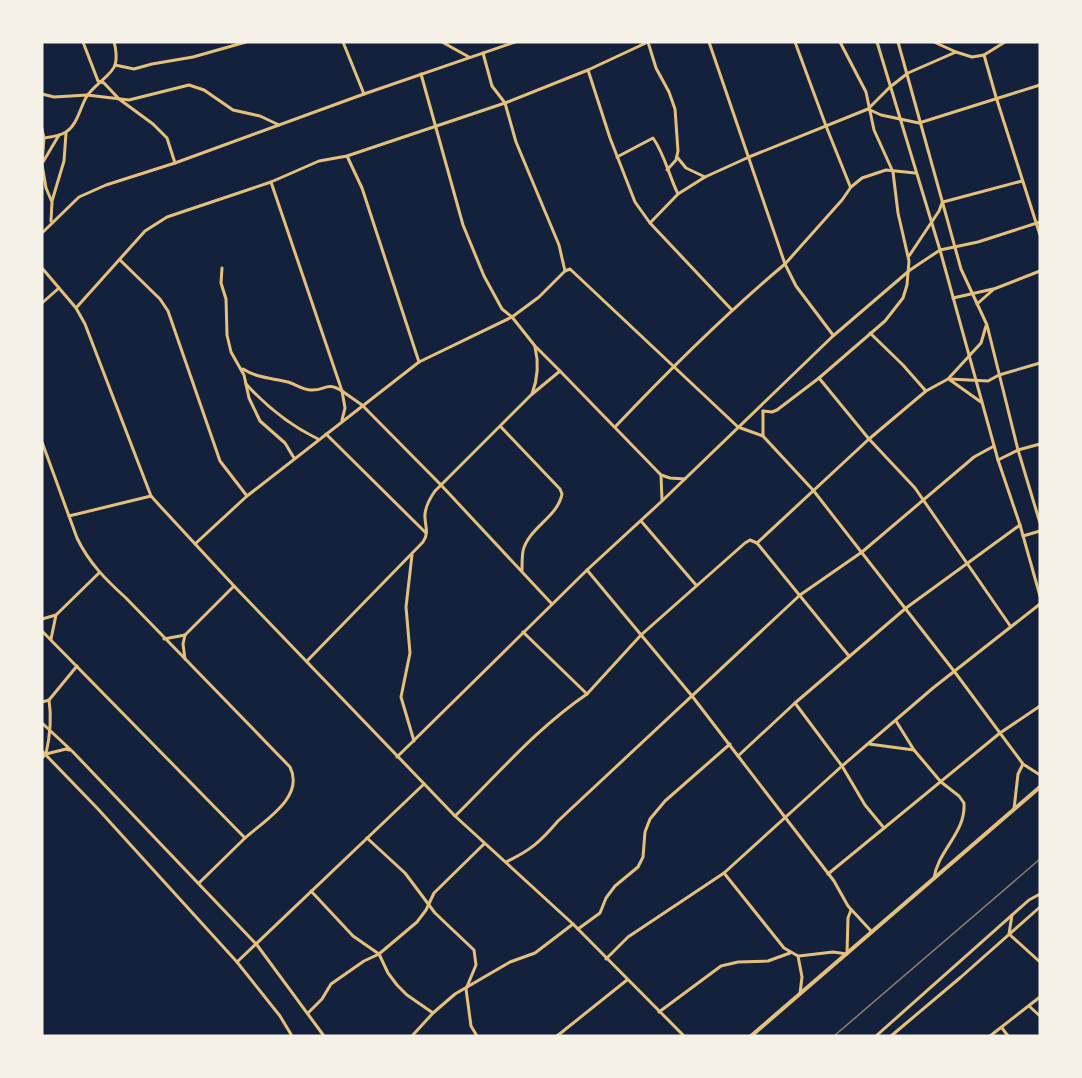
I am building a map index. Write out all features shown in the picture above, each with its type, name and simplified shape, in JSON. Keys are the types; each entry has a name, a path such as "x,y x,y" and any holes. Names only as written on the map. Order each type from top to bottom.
{"street":[{"path":"83,42 98,81"},
{"path":"51,222 52,202 64,161 66,133 79,114 87,95 98,81 111,74 115,65 114,42"},
{"path":"115,65 134,69 193,57 246,42"},
{"path":"343,42 364,94"},
{"path":"442,42 470,58"},
{"path":"42,233 79,197 106,185 175,163 504,44 515,42"},
{"path":"76,308 145,231 167,217 271,182 319,161 347,156 505,103 588,70 648,42 656,68 675,109 678,151 667,170"},
{"path":"709,42 723,89 785,264 796,286 833,336"},
{"path":"795,42 851,187"},
{"path":"762,409 772,412 777,410 819,378 885,321 903,298 910,270 898,213 893,171 874,130 866,92 840,42"},
{"path":"877,42 940,250 998,460 1020,525 1040,596"},
{"path":"898,42 961,269 987,325 1018,450 1040,523"},
{"path":"934,42 972,57 984,55 1005,42"},
{"path":"650,223 678,194 705,177 868,109 908,73 956,52"},
{"path":"483,53 492,86 505,103 516,142 559,245 565,270"},
{"path":"984,55 1022,181 1038,222 1040,235"},
{"path":"588,70 617,157 635,202 650,223 731,309"},
{"path":"421,74 463,225 499,305 512,317 534,346 661,475 662,501"},
{"path":"98,81 104,83 119,99 153,124 167,138 175,163"},
{"path":"42,94 54,97 87,95 119,99 141,98 171,88 189,85 204,90 233,110 260,116 279,126"},
{"path":"868,109 881,115 919,123 1040,85"},
{"path":"42,130 44,138 42,164 46,189 52,202"},
{"path":"44,138 66,133"},
{"path":"42,164 59,135"},
{"path":"617,157 653,138 659,147 678,194"},
{"path":"347,156 362,188 419,362"},
{"path":"676,157 686,168 705,177"},
{"path":"615,427 731,309 785,264 851,187 862,178 886,170 915,173"},
{"path":"943,202 1022,181"},
{"path":"271,182 342,391 345,408 342,421"},
{"path":"908,257 939,212 943,202"},
{"path":"397,757 587,570 738,427 762,409 833,336 910,270 940,250 956,248 1038,222"},
{"path":"120,260 160,299 168,311 220,461 248,496"},
{"path":"222,267 221,283 226,299 227,335 231,352 241,368 249,398 260,421 285,443 294,458"},
{"path":"42,268 76,308 85,324 151,496 234,586 455,816 573,924 684,1036"},
{"path":"195,544 294,458 419,362 512,317 539,297 565,270 570,269 738,427 763,436 813,490 906,608 1023,764 1040,775"},
{"path":"953,298 994,289 1040,271"},
{"path":"42,303 59,288"},
{"path":"977,304 994,289"},
{"path":"757,543 869,439 926,391 948,379 981,343 987,325"},
{"path":"870,333 926,391"},
{"path":"531,395 535,385 538,358 534,346"},
{"path":"948,379 988,381 999,375 1040,363"},
{"path":"241,368 254,376 289,382 311,390 332,385 362,405 441,485 552,604"},
{"path":"307,661 423,542 427,534 425,511 428,501 441,485 531,395 560,371"},
{"path":"819,378 869,439 923,499 1011,627"},
{"path":"948,379 967,390 982,404"},
{"path":"246,384 274,411 318,440"},
{"path":"762,409 763,436"},
{"path":"500,426 560,489 562,495 558,505 527,542 523,550 522,570"},
{"path":"326,433 427,534"},
{"path":"42,442 83,550 99,573 126,597 164,639 280,755 295,775 293,790 289,798 198,884"},
{"path":"998,460 1018,450 1040,444"},
{"path":"506,862 533,848 558,821 800,595 862,552 974,457 994,446"},
{"path":"661,475 685,479"},
{"path":"69,516 151,496"},
{"path":"641,520 696,585"},
{"path":"738,756 795,703 906,608 1020,525"},
{"path":"1023,536 1040,531"},
{"path":"455,816 531,739 587,694 641,635 750,540 757,543 849,656"},
{"path":"412,554 406,607 410,653 401,697 414,741"},
{"path":"587,570 730,744 828,874 851,910 873,932"},
{"path":"42,620 56,615 99,573"},
{"path":"185,659 183,644 185,635 234,586"},
{"path":"606,959 628,937 724,873 896,720 1040,604"},
{"path":"51,640 56,615"},
{"path":"42,631 245,838"},
{"path":"523,632 587,694"},
{"path":"164,639 185,635"},
{"path":"42,702 49,700 77,666"},
{"path":"42,758 50,731 49,700"},
{"path":"795,703 842,766 865,805 884,828"},
{"path":"828,874 1000,733 1040,706"},
{"path":"896,720 914,750 941,782 964,803 965,809 959,830 935,868 933,879"},
{"path":"43,724 73,752 257,945 324,1036"},
{"path":"578,929 600,914 606,898 615,886 638,867 643,857 645,832 650,819 665,801 730,744"},
{"path":"869,744 914,750"},
{"path":"44,753 66,749 73,752"},
{"path":"44,753 131,844 237,962 280,1016 292,1036"},
{"path":"1014,809 1018,774 1023,764"},
{"path":"237,962 424,784"},
{"path":"752,1036 1040,787"},
{"path":"367,838 413,881 428,905 474,950 476,965 466,989 471,1026 477,1036"},
{"path":"308,1013 322,999 331,984 364,961 379,954 417,922 434,893 484,844"},
{"path":"724,873 784,948 798,956 833,952 847,954"},
{"path":"311,891 353,936 379,954 397,985 433,1013"},
{"path":"876,1036 1029,900 1040,894"},
{"path":"891,1036 1040,907"},
{"path":"847,954 848,918 851,910"},
{"path":"1009,934 1012,915"},
{"path":"412,1036 455,994 510,962 535,953 573,924"},
{"path":"1009,934 1040,962"},
{"path":"659,1012 721,966 738,962 768,961 792,953"},
{"path":"798,956 802,977 800,995"},
{"path":"557,1036 627,980"},
{"path":"990,1036 1040,997"},
{"path":"1029,1006 1040,1016"},
{"path":"1001,1027 1008,1036"}],"railway":[{"path":"834,1036 1040,859"}]}
